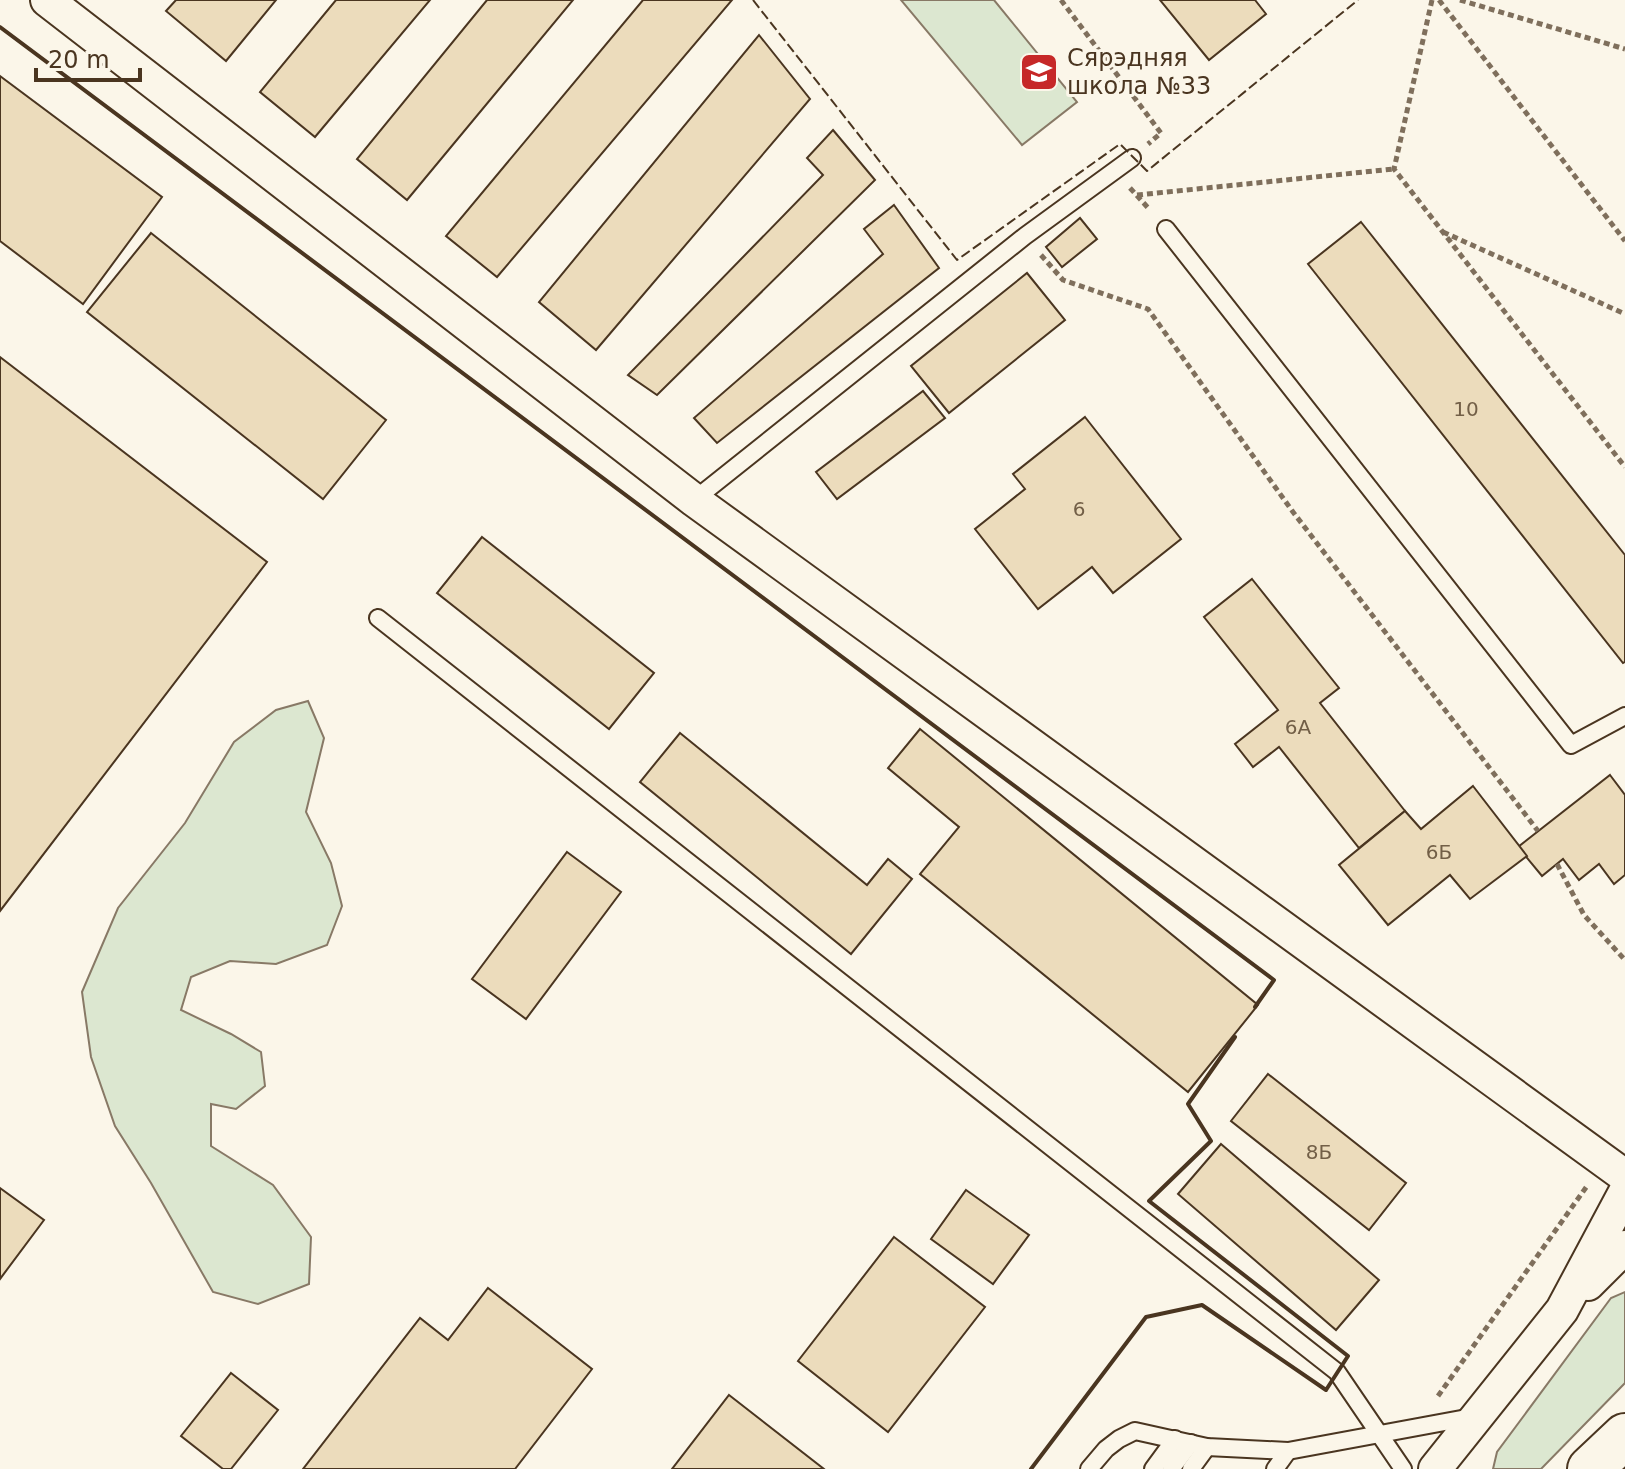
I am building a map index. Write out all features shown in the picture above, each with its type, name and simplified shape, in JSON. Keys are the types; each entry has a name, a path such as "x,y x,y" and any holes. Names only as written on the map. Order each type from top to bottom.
{"main road":[{"path":"1590,1469 1625,1436"}],"street":[{"path":"47,0 694,500 1615,1168"},
{"path":"1562,1310 1625,1192"},
{"path":"1442,1466 1477,1416 1562,1310 1625,1247"}],"lane":[{"path":"694,500 1025,236 1132,158"},
{"path":"1166,229 1571,745 1625,716"},
{"path":"378,618 1337,1372 1403,1469"},
{"path":"1089,1469 1106,1449 1135,1431 1191,1443 1288,1451 1477,1416"},
{"path":"1153,1469 1191,1443"},
{"path":"1171,1469 1191,1443"},
{"path":"1191,1443 1191,1469"},
{"path":"1275,1469 1288,1451"}],"path":[{"path":"1061,0 1161,133 1132,158"},
{"path":"1394,169 1432,0"},
{"path":"1439,0 1625,241"},
{"path":"1460,0 1625,49"},
{"path":"1137,195 1394,169"},
{"path":"1394,169 1625,467"},
{"path":"1115,170 1166,229"},
{"path":"1443,232 1625,314"},
{"path":"1025,236 1063,280 1148,309 1293,512 1538,831"},
{"path":"1557,864 1584,915 1625,960"},
{"path":"1416,1428 1615,1168"}],"green space":[{"path":"901,0 994,0 1077,102 1022,145"},
{"path":"308,701 324,738 306,812 331,863 342,906 327,945 276,964 230,961 191,977 181,1010 261,1052 265,1086 236,1109 211,1104 211,1146 273,1185 311,1237 309,1284 258,1304 213,1292 115,1126 91,1057 82,992 118,908 185,823 234,742 276,710"},
{"path":"1625,1292 1625,1383 1541,1469 1493,1469 1497,1452 1611,1298"}],"building":[{"path":"176,0 276,0 226,61 166,11"},
{"path":"336,0 430,0 315,137 260,92"},
{"path":"487,0 573,0 407,200 357,159"},
{"path":"643,0 732,0 497,277 446,236"},
{"path":"1160,0 1255,0 1266,14 1209,60"},
{"path":"759,35 810,99 596,350 539,302"},
{"path":"0,76 162,197 83,304 0,241"},
{"path":"833,130 875,180 657,395 628,375 823,175 807,158"},
{"path":"894,205 939,268 717,443 694,418 883,254 864,229"},
{"path":"1080,218 1097,239 1062,267 1046,247"},
{"path":"1361,222 1625,555 1625,662 1308,264"},
{"path":"151,233 386,420 323,499 87,312"},
{"path":"1027,273 1065,320 949,413 911,366"},
{"path":"0,357 267,562 0,911"},
{"path":"923,391 945,418 837,499 816,472"},
{"path":"1085,417 1181,539 1113,593 1092,567 1038,609 975,529 1025,489 1013,474"},
{"path":"482,537 654,673 609,729 437,593"},
{"path":"1252,579 1339,688 1320,703 1405,811 1359,848 1279,747 1253,767 1235,744 1278,710 1204,617"},
{"path":"920,729 1258,1005 1188,1092 920,874 959,827 888,768"},
{"path":"680,733 867,885 888,859 912,879 851,954 640,782"},
{"path":"1610,775 1625,795 1625,875 1614,884 1599,864 1579,880 1563,859 1542,876 1518,847"},
{"path":"1473,786 1527,856 1470,899 1450,875 1388,925 1339,865 1405,811 1421,829"},
{"path":"567,852 621,892 526,1019 472,979"},
{"path":"1268,1074 1406,1183 1369,1230 1231,1121"},
{"path":"1221,1144 1379,1280 1336,1330 1178,1194"},
{"path":"0,1188 44,1220 0,1279"},
{"path":"966,1190 1029,1235 993,1284 931,1239"},
{"path":"894,1237 985,1307 888,1432 798,1361"},
{"path":"488,1288 592,1369 515,1469 303,1469 420,1318 448,1340"},
{"path":"231,1373 278,1410 231,1469 223,1469 181,1436"},
{"path":"729,1395 824,1469 672,1469"}],"fence":[{"path":"753,0 957,260 1120,144 1147,171 1358,0"}],"wall":[{"path":"0,27 1274,980 1255,1007"},
{"path":"1031,1469 1146,1317 1202,1305 1326,1390 1348,1356 1149,1201 1211,1141 1188,1104 1235,1037"}],"place":[{"name":"Сярэдняя школа №33","path":"1039,72"}]}
